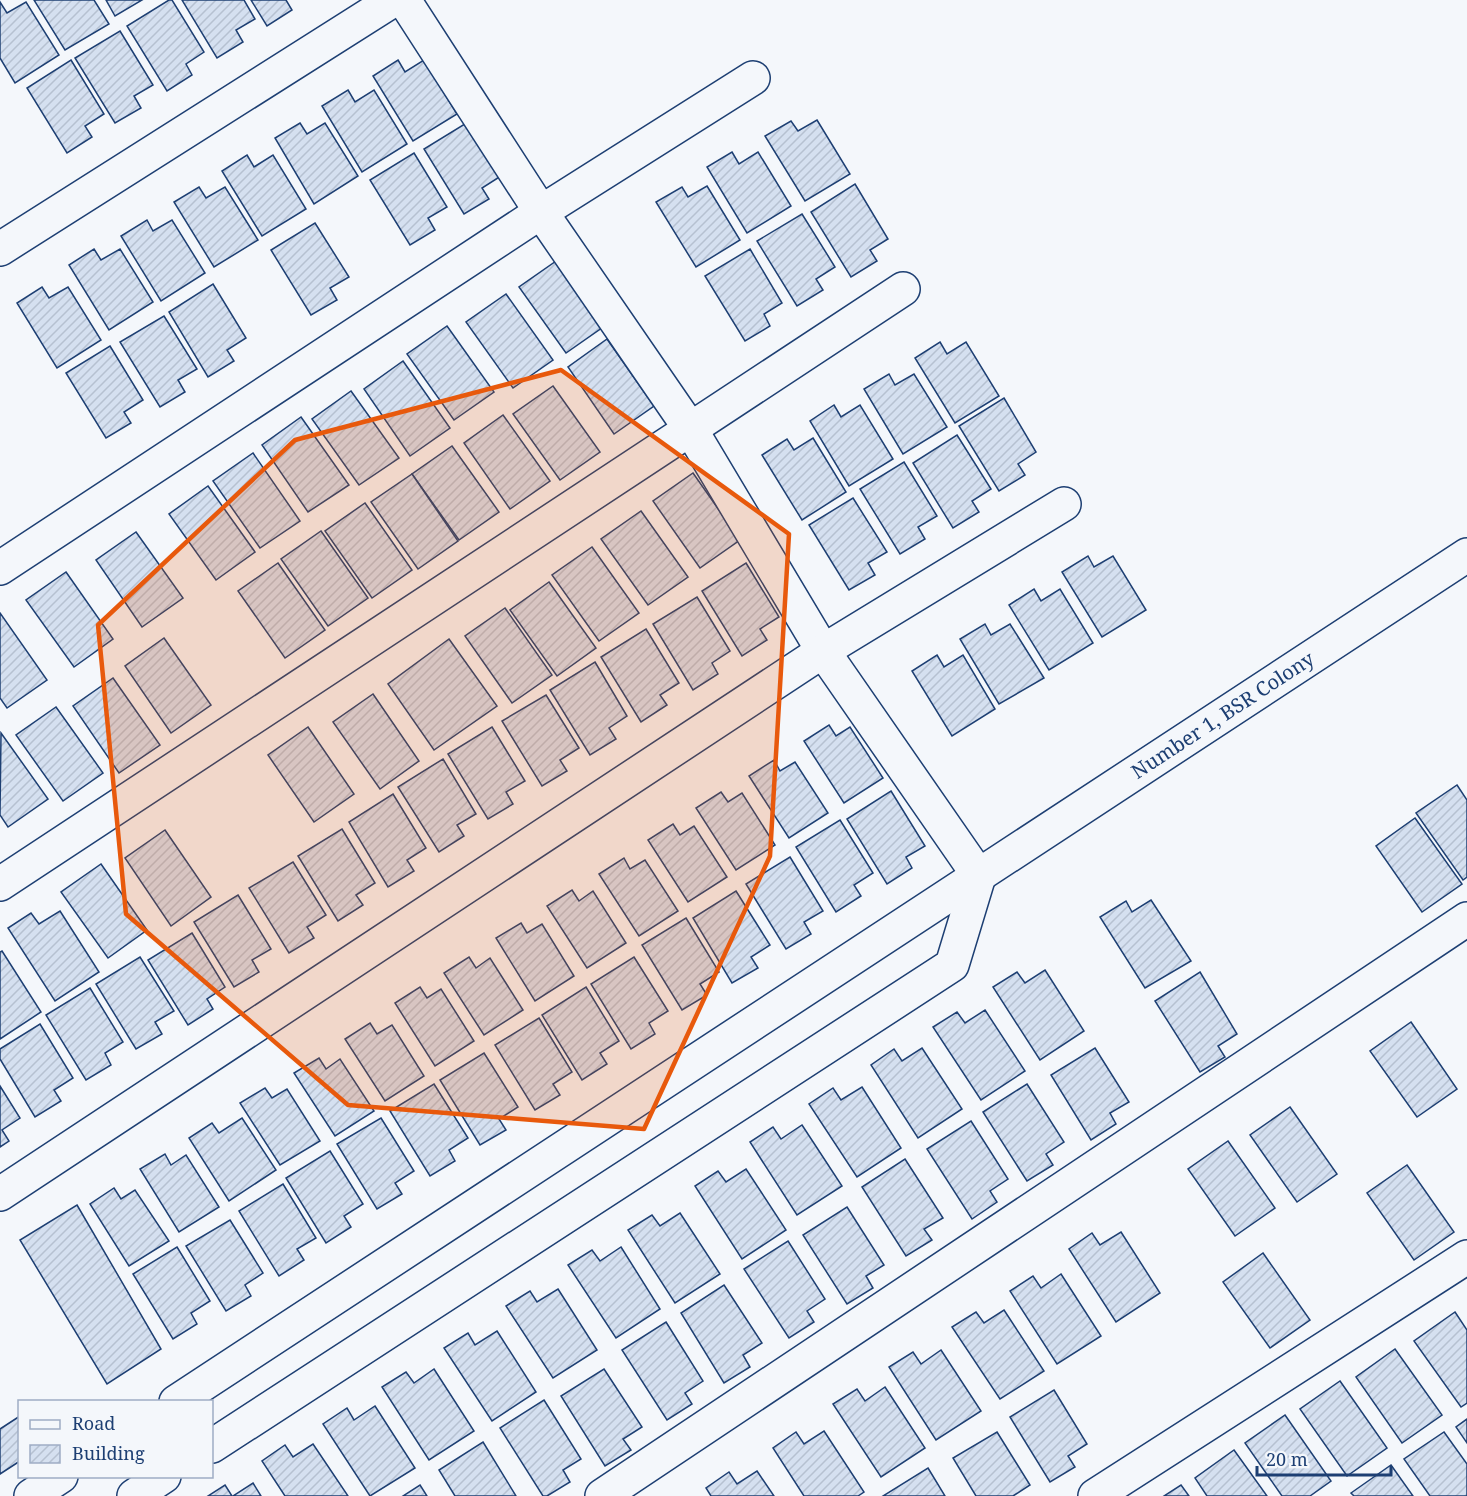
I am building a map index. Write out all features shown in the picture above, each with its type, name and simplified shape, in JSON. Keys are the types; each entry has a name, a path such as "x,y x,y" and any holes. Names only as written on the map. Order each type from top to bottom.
{"street":[{"path":"0,249 393,0"},
{"path":"213,1445 952,965 979,876 823,651 691,430 541,212 404,0"},
{"path":"0,568 541,212 753,78"},
{"path":"0,884 903,289"},
{"path":"0,1194 823,651 1064,504"},
{"name":"Number 1, BSR Colony","path":"178,1400 1467,555"},
{"path":"602,1496 1467,919"},
{"path":"1095,1496 1467,1257"},
{"path":"31,1496 58,1478"},
{"path":"134,1496 161,1478"}],"highlighted area":[{"path":"561,370 789,534 770,856 644,1129 348,1105 126,914 98,625 295,440"}],"building":[{"path":"34,0 94,0 109,24 65,50"},
{"path":"106,0 142,0 115,16"},
{"path":"172,0 204,52 186,64 192,75 167,91 127,26"},
{"path":"182,0 244,0 255,19 236,30 243,42 217,58"},
{"path":"251,0 286,0 292,10 267,26"},
{"path":"0,2 7,13 26,2 59,55 15,83 0,58"},
{"path":"120,31 153,85 134,96 141,108 115,123 75,58"},
{"path":"71,60 104,114 85,126 92,137 67,153 27,88"},
{"path":"398,60 405,72 424,60 457,114 413,141 373,76"},
{"path":"348,90 355,102 374,90 407,144 362,172 322,106"},
{"path":"817,120 850,174 805,201 765,136 791,121 798,131"},
{"path":"468,122 501,176 482,188 489,199 464,214 424,149"},
{"path":"300,123 307,134 325,123 358,176 314,204 275,138"},
{"path":"732,152 739,164 758,152 791,206 747,233 707,167"},
{"path":"414,153 447,207 428,218 435,230 410,245 370,180"},
{"path":"247,155 254,167 273,155 306,209 262,236 222,171"},
{"path":"855,184 888,239 870,250 877,261 851,277 811,212"},
{"path":"707,186 740,240 696,267 656,202 682,187 688,197"},
{"path":"199,187 206,198 225,187 258,240 214,267 174,202"},
{"path":"802,214 835,267 816,279 823,290 797,306 757,241"},
{"path":"147,220 153,231 172,220 205,273 161,301 121,236"},
{"path":"315,223 349,277 330,288 337,300 311,315 271,250"},
{"path":"94,249 101,260 120,249 153,302 109,330 69,265"},
{"path":"750,249 782,303 764,314 770,326 745,341 705,276"},
{"path":"559,259 606,325 566,353 519,287"},
{"path":"213,284 246,338 227,350 234,361 208,377 169,312"},
{"path":"42,287 49,298 68,287 101,340 57,368 17,303"},
{"path":"506,294 553,360 513,388 466,322"},
{"path":"164,316 197,369 178,380 185,392 160,407 120,342"},
{"path":"447,326 494,392 454,420 407,354"},
{"path":"607,339 654,406 614,434 568,367"},
{"path":"940,342 947,354 966,342 999,396 955,423 915,358"},
{"path":"110,346 143,400 124,412 131,423 106,438 66,373"},
{"path":"403,361 450,428 410,456 364,389"},
{"path":"889,374 895,385 914,374 947,427 903,454 864,389"},
{"path":"553,386 600,452 560,480 513,414"},
{"path":"351,391 399,458 359,485 312,419"},
{"path":"1004,398 1036,452 1018,464 1025,475 999,491 959,426"},
{"path":"834,405 841,417 860,405 893,459 849,486 810,421"},
{"path":"503,415 550,481 510,509 464,443"},
{"path":"301,417 349,485 308,512 262,445"},
{"path":"957,435 991,489 972,501 979,512 953,528 913,463"},
{"path":"813,438 846,492 802,520 762,455 787,439 794,450"},
{"path":"452,446 499,512 459,540 412,474"},
{"path":"253,453 300,521 260,548 213,481"},
{"path":"904,462 937,516 918,527 925,539 900,554 860,489"},
{"path":"693,473 740,540 700,568 653,501"},
{"path":"412,474 458,541 418,569 371,502"},
{"path":"208,486 255,552 216,580 169,514"},
{"path":"853,498 887,552 868,563 875,575 849,590 809,525"},
{"path":"365,503 412,570 372,598 325,531"},
{"path":"641,511 688,577 648,605 601,539"},
{"path":"321,531 368,598 328,626 281,559"},
{"path":"136,532 183,598 142,627 96,560"},
{"path":"592,547 639,613 599,641 552,575"},
{"path":"1088,556 1094,567 1113,556 1146,610 1102,637 1062,572"},
{"path":"278,563 325,630 285,658 238,591"},
{"path":"746,563 779,617 760,629 767,640 742,656 702,591"},
{"path":"66,572 113,639 74,667 26,600"},
{"path":"549,582 596,648 557,676 510,610"},
{"path":"1034,589 1041,601 1060,589 1093,643 1049,670 1009,605"},
{"path":"697,597 730,651 712,663 718,674 693,690 653,624"},
{"path":"505,608 552,675 512,703 465,636"},
{"path":"0,613 47,680 7,708 0,698"},
{"path":"985,624 991,635 1010,624 1044,678 999,704 960,639"},
{"path":"646,629 679,683 660,695 667,705 641,722 601,657"},
{"path":"164,638 211,705 171,733 125,666"},
{"path":"449,639 497,706 434,750 388,684"},
{"path":"937,655 944,667 963,655 995,709 952,736 912,671"},
{"path":"595,662 627,716 609,728 616,739 590,755 550,690"},
{"path":"113,678 160,745 119,773 73,706"},
{"path":"373,694 419,761 380,789 333,722"},
{"path":"546,695 579,748 560,760 567,771 542,786 502,721"},
{"path":"56,707 103,773 63,801 16,735"},
{"path":"829,725 836,736 850,727 883,778 844,803 804,741"},
{"path":"308,727 354,794 314,822 268,755"},
{"path":"492,727 525,781 506,792 513,804 488,819 448,754"},
{"path":"1,733 48,799 8,827 0,815"},
{"path":"443,759 476,814 457,825 464,836 439,852 398,787"},
{"path":"774,760 780,771 795,762 828,813 789,838 749,776"},
{"path":"1457,785 1467,800 1467,877 1463,880 1416,813"},
{"path":"891,791 925,846 906,857 912,868 887,884 847,819"},
{"path":"721,792 728,802 742,793 775,845 736,870 696,808"},
{"path":"393,794 426,848 407,860 414,871 388,887 349,822"},
{"path":"1415,818 1462,884 1422,912 1376,846"},
{"path":"840,820 873,873 854,885 861,896 836,912 796,847"},
{"path":"673,824 680,835 694,826 727,877 688,902 648,840"},
{"path":"342,829 375,883 356,895 363,905 338,921 298,856"},
{"path":"165,830 211,897 171,926 125,858"},
{"path":"790,857 823,911 804,922 811,934 786,949 746,884"},
{"path":"624,858 630,869 645,860 678,911 639,936 599,874"},
{"path":"293,862 326,915 307,927 314,938 289,953 249,888"},
{"path":"101,864 147,930 108,958 61,892"},
{"path":"572,890 579,901 593,891 626,943 587,968 547,906"},
{"path":"736,891 770,945 751,957 758,968 732,983 693,918"},
{"path":"238,895 271,949 252,960 259,972 234,987 194,922"},
{"path":"1151,900 1191,961 1145,988 1100,917 1126,901 1132,912"},
{"path":"60,911 99,972 55,1001 8,928 31,913 39,924"},
{"path":"686,918 719,972 700,984 707,995 682,1010 642,945"},
{"path":"521,923 527,933 542,924 574,976 535,1001 496,938"},
{"path":"192,933 225,987 207,999 213,1009 188,1025 148,960"},
{"path":"2,951 41,1012 0,1039 0,952"},
{"path":"140,957 174,1011 155,1022 162,1034 136,1049 96,984"},
{"path":"469,957 476,968 490,958 523,1010 484,1035 444,973"},
{"path":"634,957 668,1011 649,1023 655,1034 631,1049 591,984"},
{"path":"1045,970 1084,1031 1040,1060 993,987 1017,972 1025,983"},
{"path":"1200,972 1237,1034 1218,1046 1225,1057 1200,1072 1155,1001"},
{"path":"420,987 427,998 441,989 474,1041 435,1066 395,1003"},
{"path":"586,987 619,1041 600,1053 607,1064 582,1080 542,1015"},
{"path":"90,988 123,1042 105,1053 111,1065 86,1080 46,1015"},
{"path":"985,1010 1025,1071 981,1100 933,1027 957,1012 965,1023"},
{"path":"539,1018 572,1072 553,1084 560,1095 535,1110 495,1045"},
{"path":"1411,1022 1457,1089 1417,1117 1370,1051"},
{"path":"370,1023 377,1034 392,1025 424,1076 385,1101 345,1039"},
{"path":"40,1024 73,1078 54,1090 61,1101 35,1117 0,1059 0,1049"},
{"path":"922,1048 962,1109 918,1138 871,1065 894,1049 902,1061"},
{"path":"1095,1048 1129,1102 1110,1113 1116,1124 1091,1140 1051,1075"},
{"path":"484,1053 518,1107 499,1119 506,1130 480,1145 440,1080"},
{"path":"319,1058 326,1069 340,1059 374,1111 335,1136 294,1073"},
{"path":"434,1084 468,1138 449,1150 455,1161 430,1176 390,1111"},
{"path":"1027,1084 1064,1142 1046,1154 1053,1165 1027,1181 983,1112"},
{"path":"0,1086 20,1118 2,1130 9,1141 0,1147"},
{"path":"862,1087 901,1148 857,1177 809,1104 833,1088 841,1100"},
{"path":"265,1088 272,1098 287,1089 320,1141 280,1165 240,1103"},
{"path":"1290,1107 1337,1174 1297,1202 1250,1135"},
{"path":"242,1118 276,1170 229,1201 189,1138 212,1123 219,1133"},
{"path":"381,1118 414,1171 395,1183 402,1194 377,1209 337,1144"},
{"path":"971,1121 1008,1179 990,1191 997,1202 972,1219 927,1149"},
{"path":"802,1125 842,1186 797,1215 750,1142 773,1127 781,1139"},
{"path":"1228,1141 1275,1208 1235,1236 1188,1169"},
{"path":"330,1151 363,1204 344,1216 351,1227 326,1243 286,1178"},
{"path":"165,1154 171,1165 186,1155 219,1207 179,1232 140,1169"},
{"path":"905,1159 943,1218 924,1229 932,1240 906,1256 862,1187"},
{"path":"1407,1165 1454,1232 1414,1260 1367,1193"},
{"path":"746,1169 786,1230 742,1259 695,1186 718,1171 726,1182"},
{"path":"283,1184 316,1238 297,1249 304,1260 279,1276 239,1211"},
{"path":"114,1188 121,1199 135,1190 169,1241 129,1266 90,1204"},
{"path":"77,1205 161,1349 107,1384 20,1240"},
{"path":"847,1207 884,1265 866,1276 873,1288 847,1304 803,1235"},
{"path":"680,1213 720,1274 675,1303 628,1230 652,1215 660,1226"},
{"path":"230,1220 263,1273 245,1285 251,1296 226,1311 186,1246"},
{"path":"1121,1232 1160,1293 1116,1322 1069,1249 1092,1233 1100,1245"},
{"path":"788,1241 825,1299 807,1311 814,1322 789,1338 744,1269"},
{"path":"177,1247 210,1301 191,1313 197,1324 173,1339 133,1274"},
{"path":"621,1247 660,1309 616,1338 568,1265 592,1250 600,1261"},
{"path":"1263,1253 1310,1320 1270,1348 1223,1282"},
{"path":"1061,1274 1101,1336 1057,1364 1010,1291 1033,1276 1041,1288"},
{"path":"724,1285 762,1343 743,1355 750,1367 724,1383 681,1313"},
{"path":"558,1289 597,1350 553,1378 506,1306 530,1291 537,1302"},
{"path":"1004,1310 1044,1371 1000,1399 952,1327 976,1312 984,1323"},
{"path":"1455,1312 1467,1330 1467,1403 1461,1407 1414,1341"},
{"path":"666,1322 703,1381 685,1393 692,1404 667,1420 622,1350"},
{"path":"497,1331 536,1392 492,1421 444,1348 468,1333 475,1345"},
{"path":"1395,1349 1442,1415 1402,1443 1356,1377"},
{"path":"941,1350 981,1411 936,1440 889,1367 913,1352 921,1364"},
{"path":"434,1369 474,1431 429,1460 382,1387 406,1372 414,1383"},
{"path":"604,1369 642,1427 623,1439 631,1450 605,1466 561,1396"},
{"path":"1340,1381 1387,1448 1347,1476 1300,1409"},
{"path":"885,1387 925,1448 881,1477 833,1404 857,1389 865,1401"},
{"path":"1054,1390 1087,1444 1068,1456 1075,1467 1050,1482 1010,1417"},
{"path":"544,1400 581,1459 563,1470 570,1482 547,1496 543,1496 500,1428"},
{"path":"375,1406 415,1468 370,1496 323,1424 347,1408 354,1420"},
{"path":"1285,1415 1331,1481 1310,1496 1282,1496 1245,1443"},
{"path":"18,1417 18,1462 0,1474 0,1429"},
{"path":"1467,1419 1467,1443 1456,1427"},
{"path":"824,1431 864,1492 858,1496 804,1496 773,1448 796,1432 804,1444"},
{"path":"997,1432 1030,1485 1013,1496 976,1496 953,1458"},
{"path":"1444,1432 1467,1464 1467,1496 1430,1496 1404,1459"},
{"path":"483,1442 516,1496 455,1496 439,1470"},
{"path":"313,1444 348,1496 285,1496 262,1461 285,1445 293,1457"},
{"path":"1234,1450 1267,1496 1207,1496 1195,1478"},
{"path":"1391,1465 1413,1496 1354,1496 1351,1493"},
{"path":"928,1468 945,1496 883,1496"},
{"path":"757,1471 774,1496 711,1496 706,1488 729,1472 737,1484"},
{"path":"253,1483 261,1496 233,1496"},
{"path":"225,1485 232,1496 208,1496"},
{"path":"420,1485 427,1496 403,1496"},
{"path":"1181,1485 1189,1496 1164,1496"}]}
